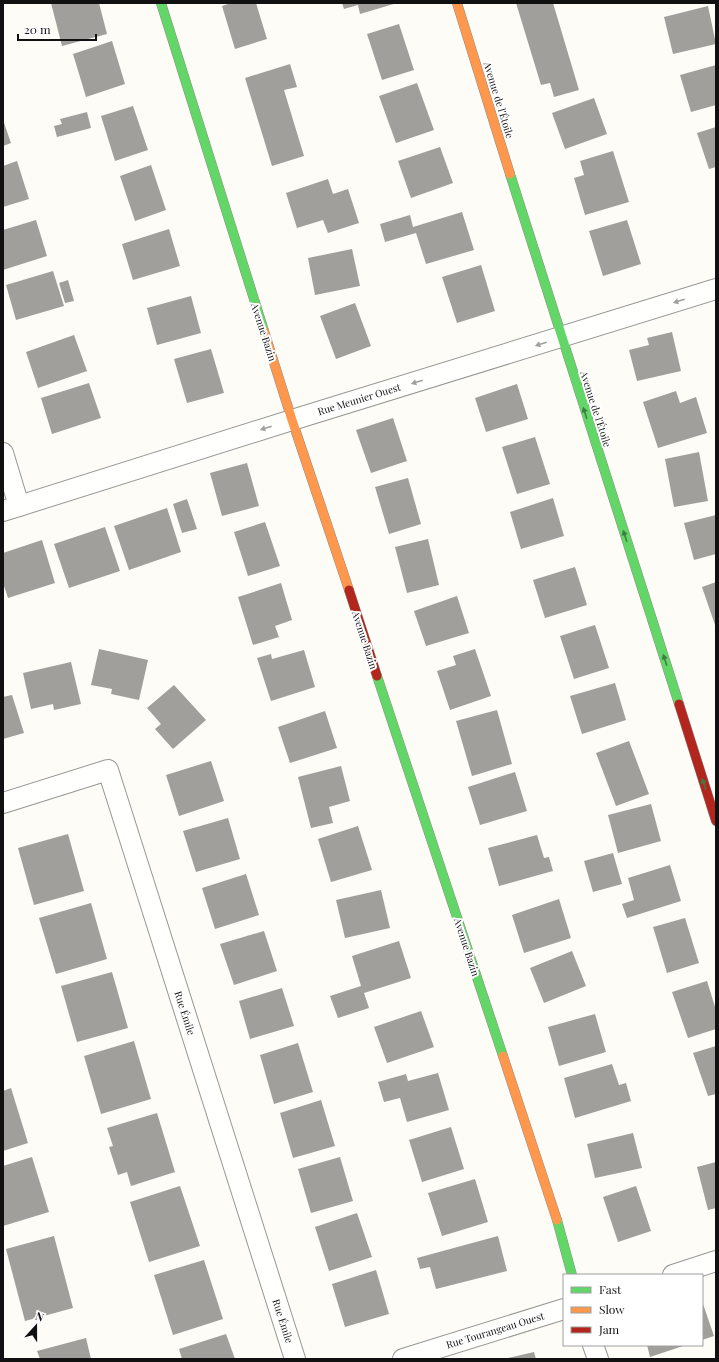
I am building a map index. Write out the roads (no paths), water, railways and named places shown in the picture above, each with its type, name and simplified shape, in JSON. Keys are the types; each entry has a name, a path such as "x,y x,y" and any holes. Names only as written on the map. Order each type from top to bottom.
{"street":[{"name":"Avenue Bazin","path":"160,3 292,420 553,1205 572,1274"},
{"name":"Avenue de l'Étoile","path":"457,3 561,338 716,821"},
{"name":"Rue Meunier Ouest","path":"11,508 716,289"},
{"path":"3,453 11,508"},
{"name":"Rue Émile","path":"3,803 108,770 295,1359"},
{"path":"676,1274 716,1261"},
{"name":"Rue Tourangeau Ouest","path":"403,1359 563,1309"},
{"path":"593,1346 598,1359"}]}
